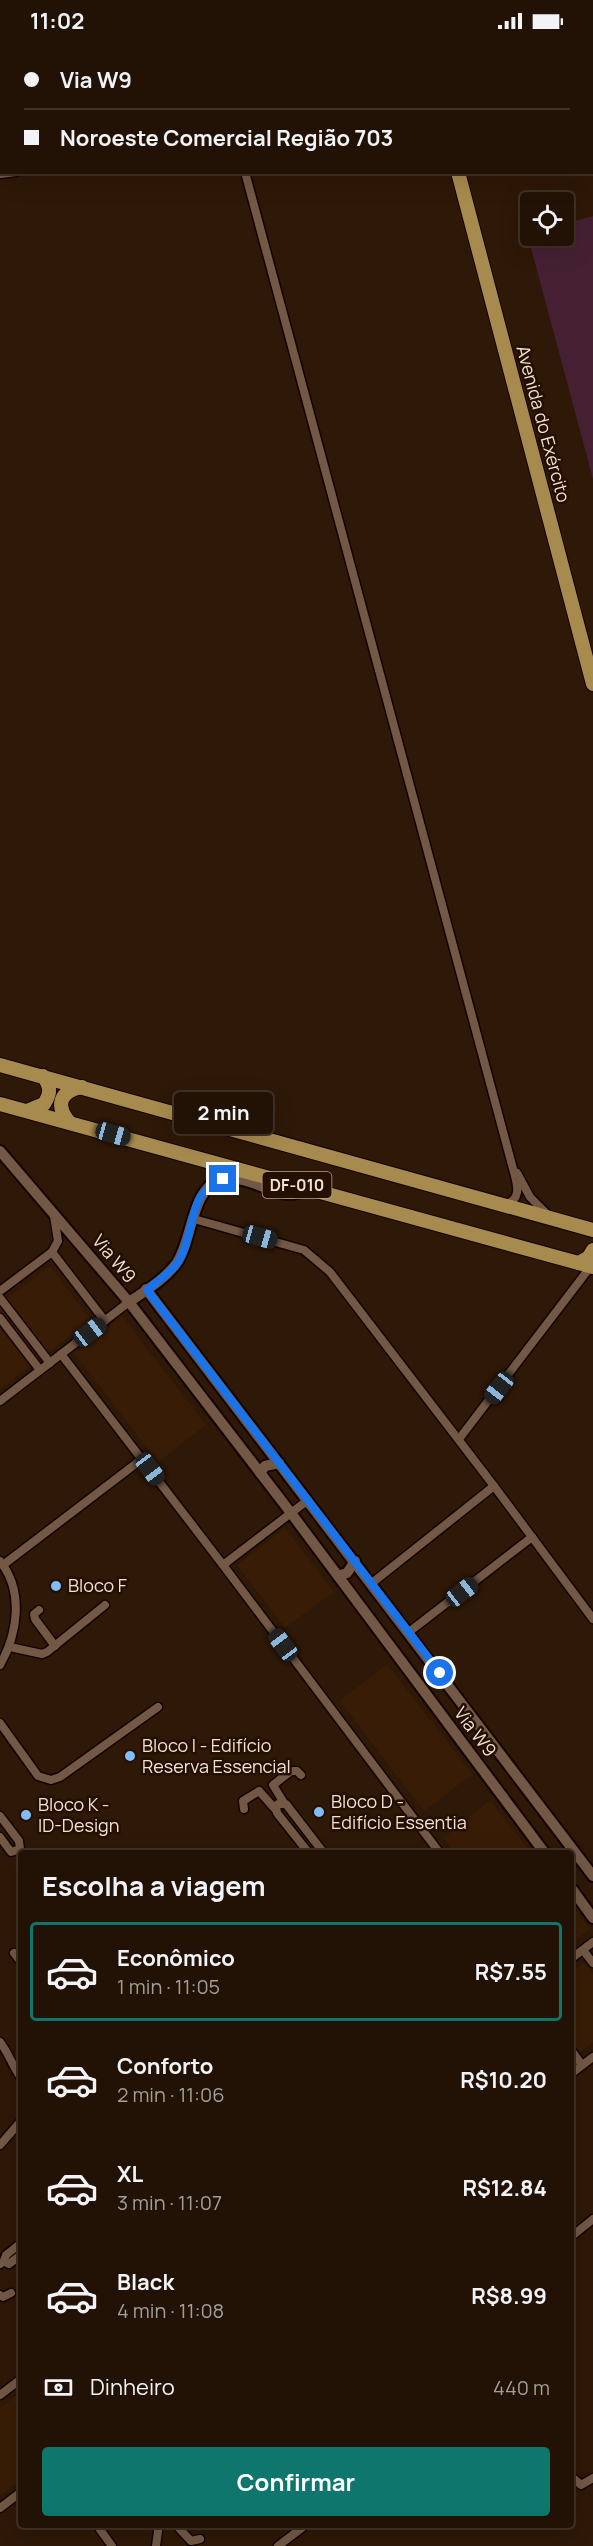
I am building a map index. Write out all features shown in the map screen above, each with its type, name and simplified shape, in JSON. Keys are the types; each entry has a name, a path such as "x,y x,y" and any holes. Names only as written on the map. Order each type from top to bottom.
{"main road":[{"name":"Avenida do Exército","path":"459,174 593,684"},
{"name":"DF-010","path":"0,1065 554,1219 591,1232"},
{"path":"27,1111 44,1104 50,1094 49,1085 43,1076"},
{"path":"69,1122 61,1112 61,1102 65,1094 82,1087"},
{"name":"DF-010","path":"0,1104 588,1265"},
{"path":"588,1265 593,1250"}],"street":[{"path":"246,174 512,1165 518,1192 516,1198 510,1203 502,1205"},
{"name":"Via W9","path":"0,1151 129,1302 291,1513 543,1850"},
{"path":"512,1165 530,1197 554,1219"},
{"path":"0,1401 168,1273 178,1262 186,1247 200,1197 212,1185 223,1179 241,1179 290,1194 312,1189"},
{"path":"0,1291 52,1252 58,1241 58,1228 53,1212"},
{"path":"194,1218 304,1250 319,1260 459,1439 593,1619"},
{"path":"52,1252 105,1321"},
{"path":"459,1439 588,1265"},
{"name":"Via W9","path":"147,1290 573,1850"},
{"path":"0,1298 50,1363"},
{"path":"0,1318 40,1370"},
{"path":"62,1354 436,1849"},
{"path":"0,1665 10,1647 17,1602 13,1583 2,1562 142,1460"},
{"path":"260,1473 265,1466 279,1463"},
{"path":"372,1583 494,1485"},
{"path":"223,1565 308,1500"},
{"path":"409,1632 532,1538"},
{"path":"338,1576 347,1574 355,1561"},
{"path":"10,1647 42,1654 105,1605"},
{"path":"39,1610 34,1614 35,1619 55,1646"},
{"path":"0,1723 38,1776 51,1780 60,1777 158,1707"},
{"path":"301,1775 291,1770 273,1785 284,1803 321,1850"},
{"path":"244,1809 243,1801 259,1791 306,1850"},
{"path":"276,1810 278,1804 284,1803"},
{"path":"0,1816 19,1841 20,1849 11,1852 0,1837"},
{"name":"Via W9","path":"574,1851 593,1876"},
{"path":"574,1892 593,1918"},
{"path":"574,1957 593,1942"},
{"path":"583,1950 593,1963"},
{"path":"14,1953 18,1958"},
{"path":"0,2042 18,2074"},
{"path":"574,2054 582,2065"},
{"path":"574,2071 593,2056"},
{"path":"0,2145 18,2124"},
{"path":"574,2234 593,2219"},
{"path":"18,2245 6,2255 2,2263 9,2264 18,2257"},
{"path":"0,2295 3,2297 11,2294"},
{"path":"0,2395 18,2381"},
{"path":"574,2479 581,2485 593,2478"},
{"path":"0,2508 18,2494"},
{"path":"99,2528 112,2546"},
{"path":"156,2546 158,2528"},
{"path":"178,2528 191,2541 200,2539"},
{"path":"278,2546 303,2528"}],"shaded area":[{"path":"593,216 593,479 530,246 574,246 574,221"},
{"path":"50,1266 91,1320 0,1389 0,1304"},
{"path":"122,1316 206,1425 158,1462 74,1353"},
{"path":"285,1528 334,1592 285,1628 237,1565"},
{"path":"387,1664 472,1774 424,1811 340,1701"},
{"path":"490,1800 529,1850 452,1850 443,1838"},
{"path":"574,1907 590,1929 574,1941"},
{"path":"584,1962 593,1974 593,2042 574,2057 574,1970"},
{"path":"18,2394 18,2482 0,2496 0,2408"}],"place":[{"name":"Bloco F","path":"56,1586"},
{"name":"Bloco I - Edifício Reserva Essencial","path":"130,1756"},
{"name":"Bloco D - Edifício Essentia","path":"319,1812"},
{"name":"Bloco K - ID-Design","path":"26,1815"}],"route":[{"path":"223,1179 212,1185 200,1197 186,1247 178,1262 147,1290 440,1673"}]}
